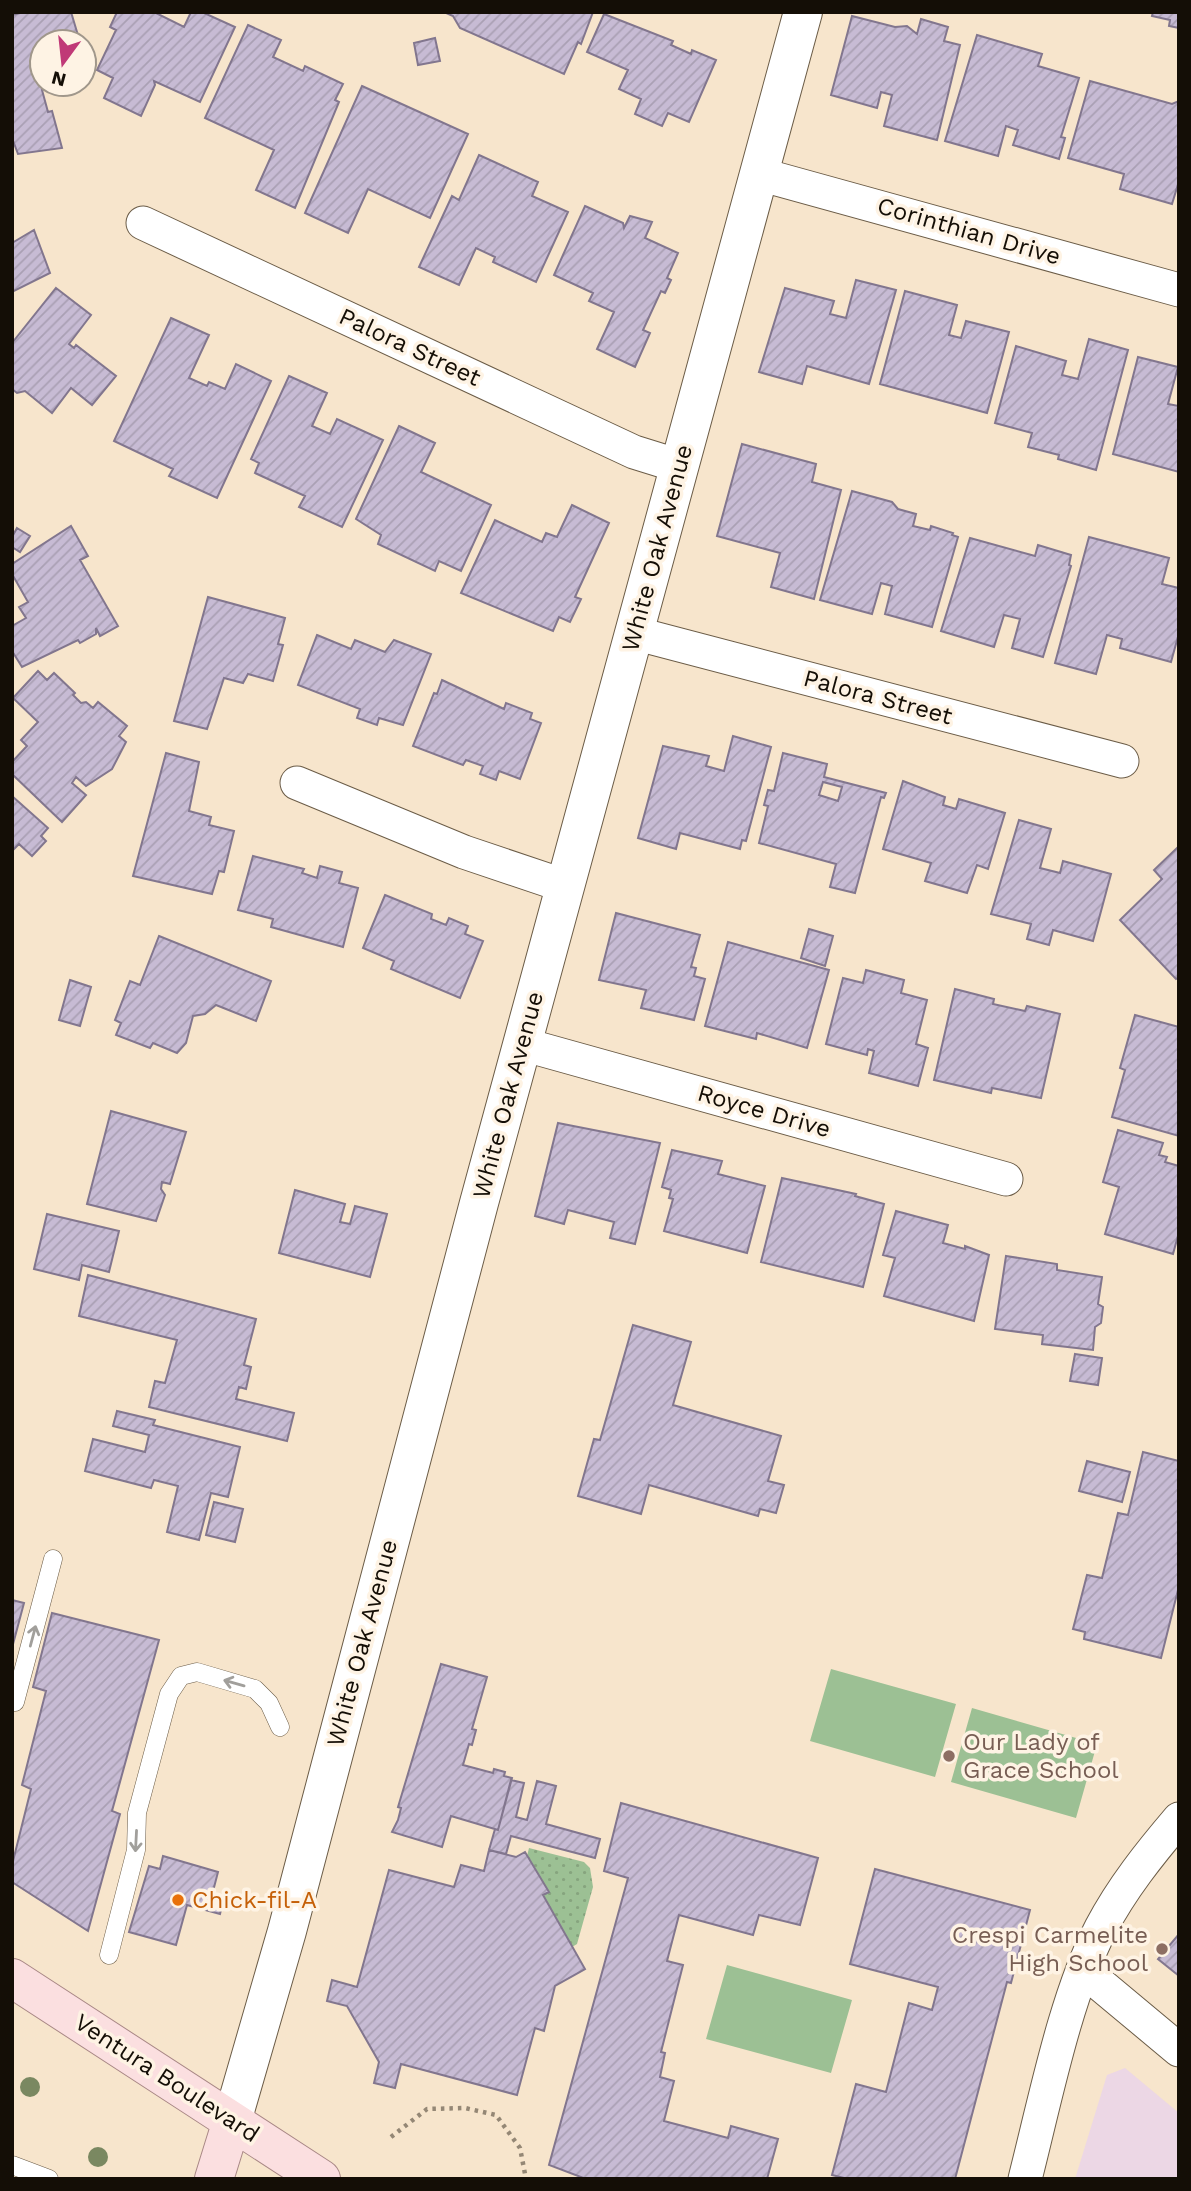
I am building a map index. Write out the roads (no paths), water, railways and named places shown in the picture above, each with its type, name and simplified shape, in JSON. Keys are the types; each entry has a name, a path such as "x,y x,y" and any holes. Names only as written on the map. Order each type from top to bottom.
{"main road":[{"name":"Ventura Boulevard","path":"12,1979 321,2179"},
{"name":"White Oak Avenue","path":"214,2179 232,2121"}],"street":[{"name":"White Oak Avenue","path":"232,2121 287,1931 522,1044 803,12"},
{"name":"Corinthian Drive","path":"758,174 1179,290"},
{"name":"Palora Street","path":"143,223 634,452 679,466"},
{"name":"Palora Street","path":"634,633 1122,761"},
{"path":"297,783 464,852 565,886"},
{"name":"Royce Drive","path":"522,1044 1006,1179"},
{"path":"1025,2179 1083,1970 1101,1929 1141,1863 1179,1819"},
{"path":"1083,1970 1179,2050"}],"lane":[{"path":"15,1702 53,1559"},
{"path":"109,1955 136,1850 137,1814 169,1694 181,1676 197,1672 255,1689 269,1703 280,1727"},
{"path":"12,2165 47,2179"}],"place":[{"name":"Our Lady of Grace School","path":"949,1756"},
{"name":"Chick-fil-A","path":"178,1900"},
{"name":"Crespi Carmelite High School","path":"1162,1949"}]}
